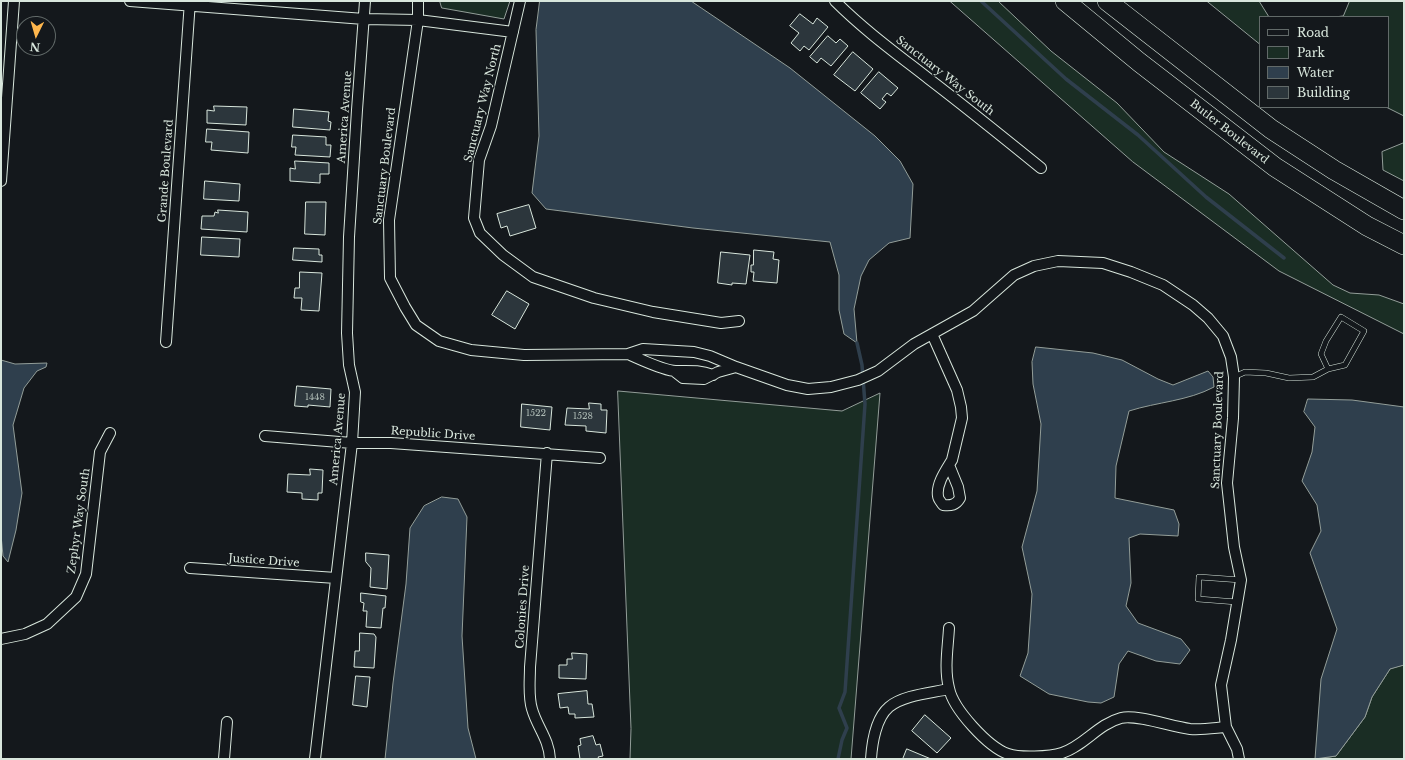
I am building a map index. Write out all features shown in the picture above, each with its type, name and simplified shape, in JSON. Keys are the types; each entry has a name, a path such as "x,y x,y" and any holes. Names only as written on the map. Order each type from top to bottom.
{"highway":[{"name":"Butler Boulevard","path":"1065,1 1139,62 1275,168 1367,226 1404,245"},
{"path":"1107,1 1271,129 1334,170 1404,210"},
{"path":"1126,1 1223,92"}],"street":[{"path":"1,181 14,1"},
{"path":"130,1 190,3 364,19 418,20 512,32"},
{"name":"America Avenue","path":"315,759 352,443 355,392 348,364 347,333 349,237 365,1"},
{"name":"Sanctuary Boulevard","path":"418,1 418,20 389,220 390,278 416,325 440,341 471,350 524,355 628,354 643,349 694,352 710,356 787,385 808,389 831,387 858,380 878,371 914,344 973,311 1014,275 1034,266 1058,261 1102,263 1131,272 1163,285 1193,305 1208,318 1223,336 1231,358 1234,377 1233,418 1227,483 1234,548 1241,580 1231,640 1221,685 1226,727 1237,749 1239,759"},
{"name":"Sanctuary Way North","path":"520,1 491,126 479,160 474,218 480,234 503,255 533,278 594,298 653,312 721,323 739,321"},
{"name":"Sanctuary Way South","path":"835,1 851,17 880,41 1041,168"},
{"name":"Grande Boulevard","path":"166,342 190,3"},
{"path":"932,334 957,390 962,418 952,460 949,465"},
{"name":"Sanctuary Boulevard","path":"628,354 650,364 674,371 684,370 705,372 713,375 736,367"},
{"name":"Zephyr Way South","path":"1,640 25,634 47,624 76,597 86,574 100,452 110,433"},
{"name":"Republic Drive","path":"265,436 352,443 391,443 547,453 600,458"},
{"name":"Colonies Drive","path":"547,453 530,667 530,698 532,709 548,743 550,759"},
{"name":"Justice Drive","path":"190,568 336,578"},
{"path":"949,628 947,663 949,689 961,714 991,744 1017,758 1048,757 1062,753 1082,744 1103,726 1122,718 1132,717 1190,728 1226,727"},
{"path":"871,759 872,742 881,718 889,707 906,697 949,689"},
{"path":"224,759 227,722"}],"lane":[{"path":"1234,377 1245,372 1289,378 1312,377 1328,369 1345,365 1364,331 1340,317 1326,340 1321,354 1328,369"},
{"path":"1237,602 1198,599 1199,577 1241,580"}],"green space":[{"path":"440,1 510,1 504,19 442,8"},
{"path":"950,1 998,1 1051,51 1117,103 1164,152 1229,194 1333,285 1350,293 1379,295 1404,304 1404,334 1279,271 1133,162"},
{"path":"1207,1 1259,1 1268,16 1259,16 1259,43"},
{"path":"1350,1 1404,1 1404,116 1388,108 1389,16 1343,16"},
{"path":"1404,143 1404,181 1383,170 1382,152"},
{"path":"618,391 842,411 880,393 851,759 630,759 631,729"},
{"path":"1404,665 1404,759 1315,759 1336,756 1365,717 1372,697 1390,669"}],"water":[{"path":"540,1 691,1 790,68 875,136 900,161 913,184 910,238 889,243 869,260 861,276 854,309 857,343 844,334 839,310 839,275 830,242 693,228 546,209 532,193 539,136 536,30"},
{"path":"1036,347 1093,353 1122,360 1158,379 1173,385 1208,371 1213,377 1214,387 1204,392 1129,411 1116,466 1115,498 1174,510 1179,524 1178,536 1140,534 1129,538 1131,583 1126,606 1138,623 1181,639 1190,650 1180,664 1156,661 1128,651 1119,664 1114,697 1101,703 1088,702 1049,694 1020,676 1028,653 1032,594 1022,547 1037,491 1041,424 1033,384 1032,362"},
{"path":"1,360 15,364 47,363 46,367 37,371 24,388 13,425 22,493 16,530 8,562 3,556 1,535"},
{"path":"1308,399 1352,400 1404,407 1404,665 1390,669 1372,697 1365,717 1336,756 1315,759 1321,679 1337,629 1310,553 1321,531 1317,505 1302,481 1312,452 1315,427 1304,412"},
{"path":"442,497 458,499 467,517 462,636 468,728 476,759 385,759 406,584 410,528 424,506"}],"building":[{"path":"800,14 813,24 817,18 828,27 809,50 804,46 800,51 791,43 799,33 790,26"},
{"path":"828,36 836,43 840,39 848,46 831,66 821,58 817,63 810,57"},
{"path":"853,52 873,69 855,91 834,75"},
{"path":"879,72 898,88 891,96 887,93 882,99 886,102 880,109 861,93"},
{"path":"214,106 247,107 246,125 207,123 207,110 214,111"},
{"path":"294,109 329,112 328,121 331,122 330,130 293,127"},
{"path":"207,129 249,132 248,153 211,150 212,142 206,142"},
{"path":"293,135 326,137 326,145 331,145 330,157 295,155 296,147 292,147"},
{"path":"295,161 329,163 329,174 320,174 320,183 290,181 290,168 295,169"},
{"path":"205,181 240,184 239,201 204,199"},
{"path":"306,202 326,202 325,235 305,234"},
{"path":"529,205 536,228 510,236 507,226 501,228 497,214"},
{"path":"218,210 248,212 247,232 201,229 202,216 214,216 215,212 218,213"},
{"path":"202,237 240,239 239,257 201,255"},
{"path":"294,248 319,249 319,255 322,255 322,262 293,260"},
{"path":"754,250 774,252 773,259 779,260 777,283 753,281 754,272 751,272 751,265 753,265"},
{"path":"721,252 750,255 746,284 732,283 732,285 718,283"},
{"path":"300,272 322,273 319,311 301,310 302,298 294,298 295,288 299,288"},
{"path":"507,291 529,304 515,329 492,315"},
{"path":"297,386 331,389 330,407 308,405 308,407 295,406"},
{"path":"589,403 601,404 601,410 607,410 606,433 586,431 586,426 565,425 567,408 589,409"},
{"path":"522,404 552,407 550,430 521,427"},
{"path":"310,469 323,470 322,493 318,493 318,500 302,499 302,493 287,492 288,474 310,475"},
{"path":"366,553 389,555 387,589 370,587 371,568 366,562"},
{"path":"361,593 386,596 381,628 366,627 367,611 363,611 364,603 361,602"},
{"path":"360,633 374,634 376,637 374,668 354,667 355,651 359,651"},
{"path":"572,653 587,654 586,679 559,678 559,665 567,665 567,659 572,659"},
{"path":"356,676 370,677 367,707 353,705"},
{"path":"587,691 588,704 592,704 594,717 575,718 575,714 569,714 568,707 560,708 558,694"},
{"path":"925,715 951,738 937,753 912,731"},
{"path":"593,736 596,745 600,744 603,756 598,757 599,759 580,759 578,746 581,745 580,739"},
{"path":"907,749 931,759 903,759"}],"waterway":[{"path":"981,1 1066,79 1138,135 1206,197 1284,258"},
{"path":"838,759 842,740 847,728 839,708 845,692 865,404 862,365 857,343"}]}
